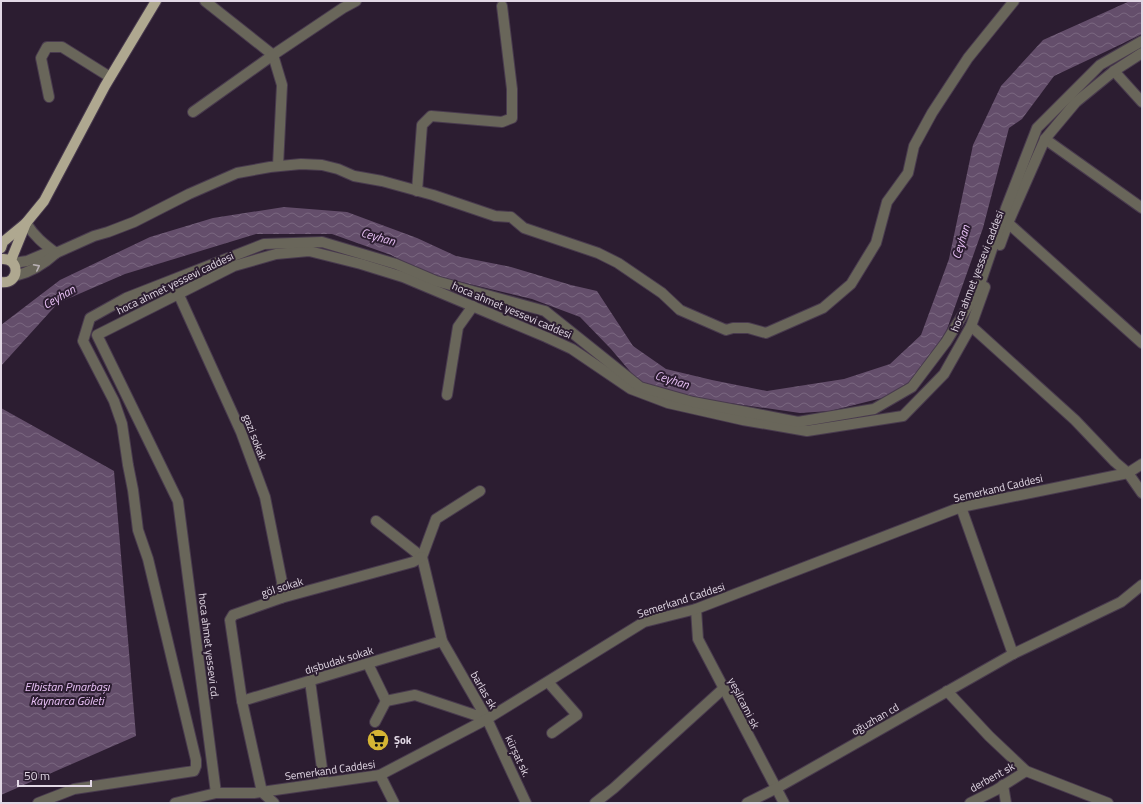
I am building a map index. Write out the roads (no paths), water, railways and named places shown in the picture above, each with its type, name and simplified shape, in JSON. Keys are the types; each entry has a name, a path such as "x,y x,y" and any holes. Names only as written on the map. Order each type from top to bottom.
{"main road":[{"path":"1,248 3,242 26,223 44,201 110,77 156,1"},
{"path":"2,283 8,282 15,276 16,272 9,261 26,223"}],"street":[{"path":"205,1 273,55 282,85 278,166"},
{"path":"193,112 273,55 340,4 356,1"},
{"path":"15,276 46,262 56,253 94,236 134,222 189,194 237,173 278,166 301,164 322,165 338,169 354,176 382,181 417,191 495,216 511,217 524,228 598,253 638,275 662,293 680,310 726,330 733,328 748,328 766,333 823,308 851,284 876,243 887,202 908,173 914,146 932,114 968,58 1014,1"},
{"path":"417,191 422,125 431,116 502,122 512,118 512,89 502,6"},
{"path":"38,803 74,789 194,771 196,766 196,760 148,559 138,530 122,424 114,400 83,341 90,318 126,298 264,244 322,242 396,264 436,281 545,312 640,387 693,402 752,412 798,422 874,409 912,387 946,342 978,290 1006,208 1037,128 1100,65 1142,41"},
{"path":"49,96 41,58 47,47 62,47 110,77"},
{"name":"hoca ahmet yessevi caddesi","path":"178,501 97,335 234,266 276,254 309,251 403,277 546,336 572,349 631,389 660,400 743,420 807,431 904,416 944,374 971,326 1008,223 1045,139 1076,102 1114,71 1142,53"},
{"path":"1114,71 1142,102"},
{"path":"1045,139 1141,206"},
{"path":"26,223 41,242 56,253"},
{"path":"1008,223 1142,343"},
{"path":"9,261 27,261 46,253 56,253"},
{"name":"gazi sokak","path":"178,293 242,432 265,497 282,582 281,598"},
{"path":"447,395 458,327 473,306"},
{"path":"971,326 1075,420 1115,462 1128,473 1142,493"},
{"name":"Semerkand Caddesi","path":"175,803 216,793 254,794 380,775 487,719 644,622 696,609 960,508 1128,473 1142,464"},
{"path":"376,521 422,557 436,519 480,491"},
{"name":"hoca ahmet yessevi cd.","path":"178,501 216,793"},
{"path":"960,508 1013,654"},
{"name":"göl sokak","path":"262,792 242,701 230,620 233,615 281,598 413,562 422,557"},
{"name":"barlas sk","path":"422,557 442,641 487,719"},
{"name":"oğuzhan cd","path":"747,803 777,788 1013,654 1120,602 1142,585"},
{"name":"yeşilcami sk","path":"696,609 698,639 784,803"},
{"name":"dışbudak sokak","path":"242,701 442,641"},
{"path":"368,664 386,701 374,722"},
{"path":"310,681 324,783"},
{"path":"548,682 577,715 552,733"},
{"path":"595,803 614,788 723,689"},
{"path":"947,692 989,736 1026,771 1108,803"},
{"name":"barlas sk","path":"386,701 415,695 487,719"},
{"name":"kürşat sk.","path":"487,719 526,803"},
{"name":"derbent sk","path":"970,803 1026,771"},
{"path":"380,775 394,803"},
{"path":"1003,785 1006,803"},
{"path":"262,792 274,803"}],"water":[{"name":"Ceyhan","path":"1130,1 1142,1 1142,34 1054,76 1022,119 1009,128 983,228 946,332 917,376 894,395 830,411 800,413 687,397 640,383 611,349 580,317 532,299 428,274 391,255 332,234 256,234 125,274 58,303 1,366 1,325 60,280 150,237 213,218 284,207 347,212 417,238 456,256 511,267 571,285 597,291 633,346 666,369 767,391 844,379 890,364 921,335 949,259 973,145 1001,86 1043,40"},
{"name":"Elbistan Pınarbaşı Kaynarca Göleti","path":"1,408 114,471 136,736 1,795"}],"place":[{"name":"Şok","path":"378,740"}]}
